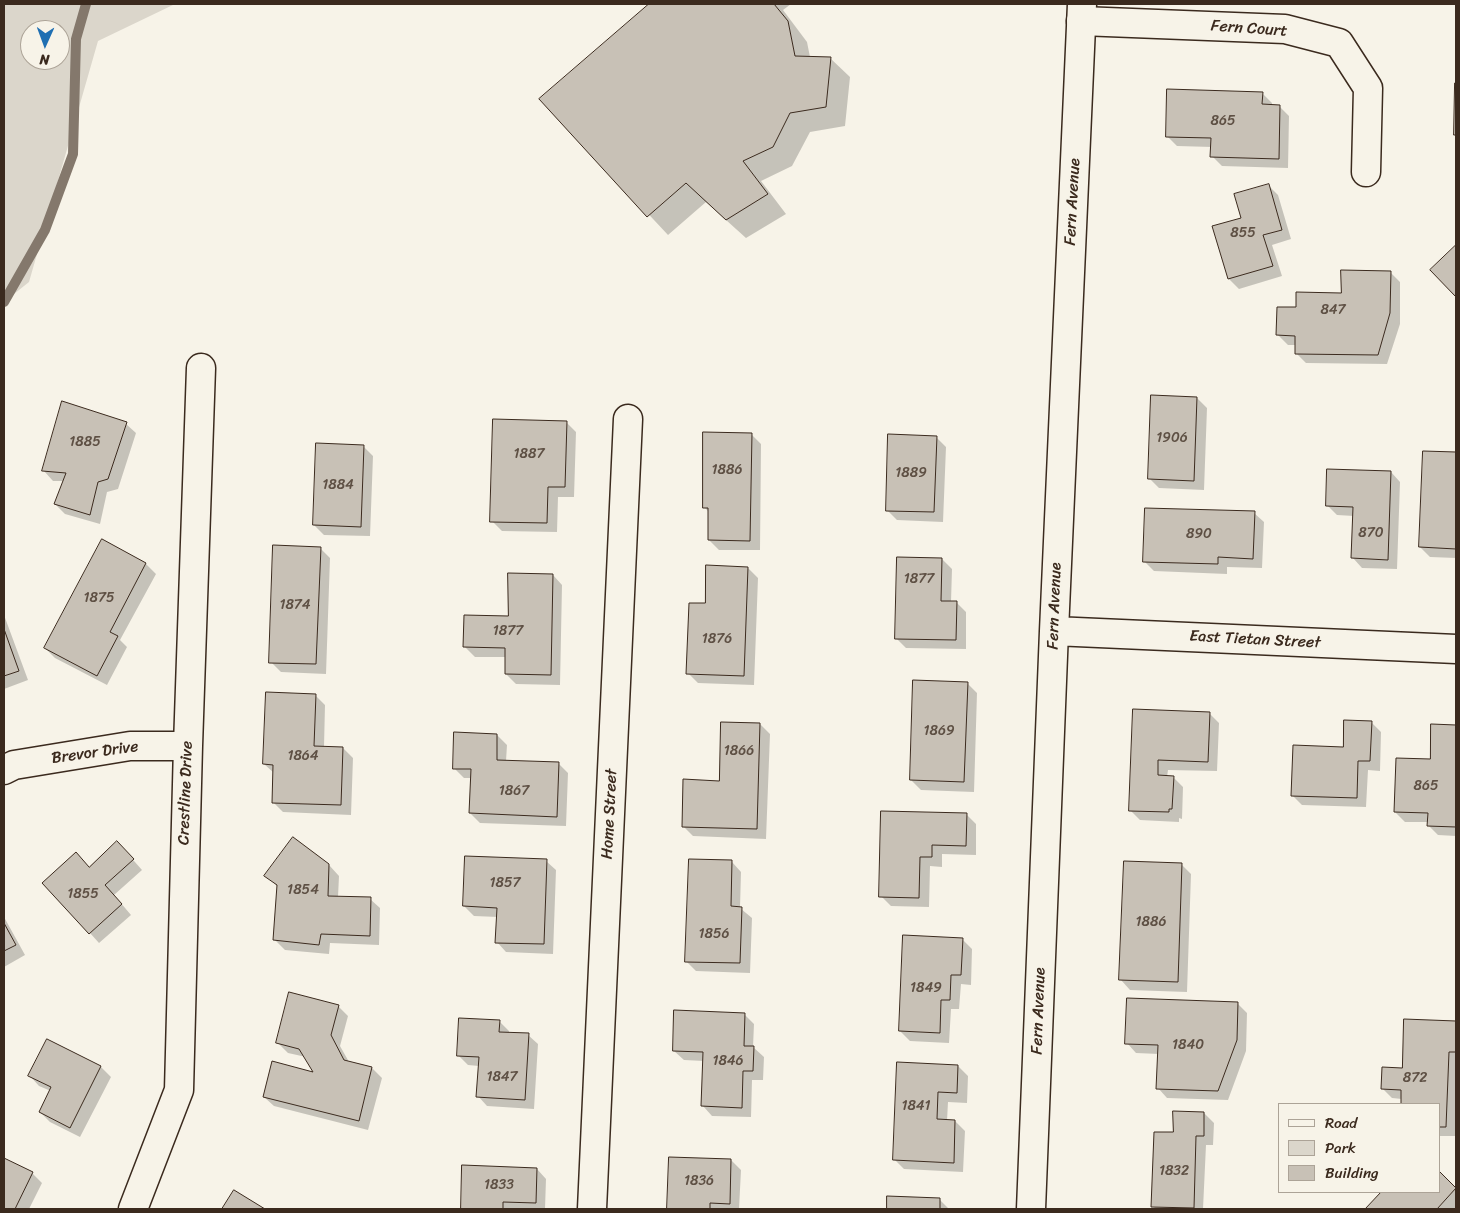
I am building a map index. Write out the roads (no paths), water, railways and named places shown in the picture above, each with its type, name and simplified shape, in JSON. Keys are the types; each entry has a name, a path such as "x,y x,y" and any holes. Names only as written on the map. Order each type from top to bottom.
{"street":[{"name":"Fern Court","path":"1081,13 1285,29 1339,43 1368,88 1366,172"},
{"name":"Fern Avenue","path":"1031,1209 1081,13"},
{"name":"Crestline Drive","path":"132,1209 179,1090 188,746 202,368"},
{"name":"Home Street","path":"592,1209 628,419"},
{"name":"East Tietan Street","path":"1054,630 1456,649"},
{"name":"Brevor Drive","path":"4,770 14,765 130,746 188,746"}],"waterway":[{"path":"4,302 45,230 73,154 76,39 86,4"}]}
